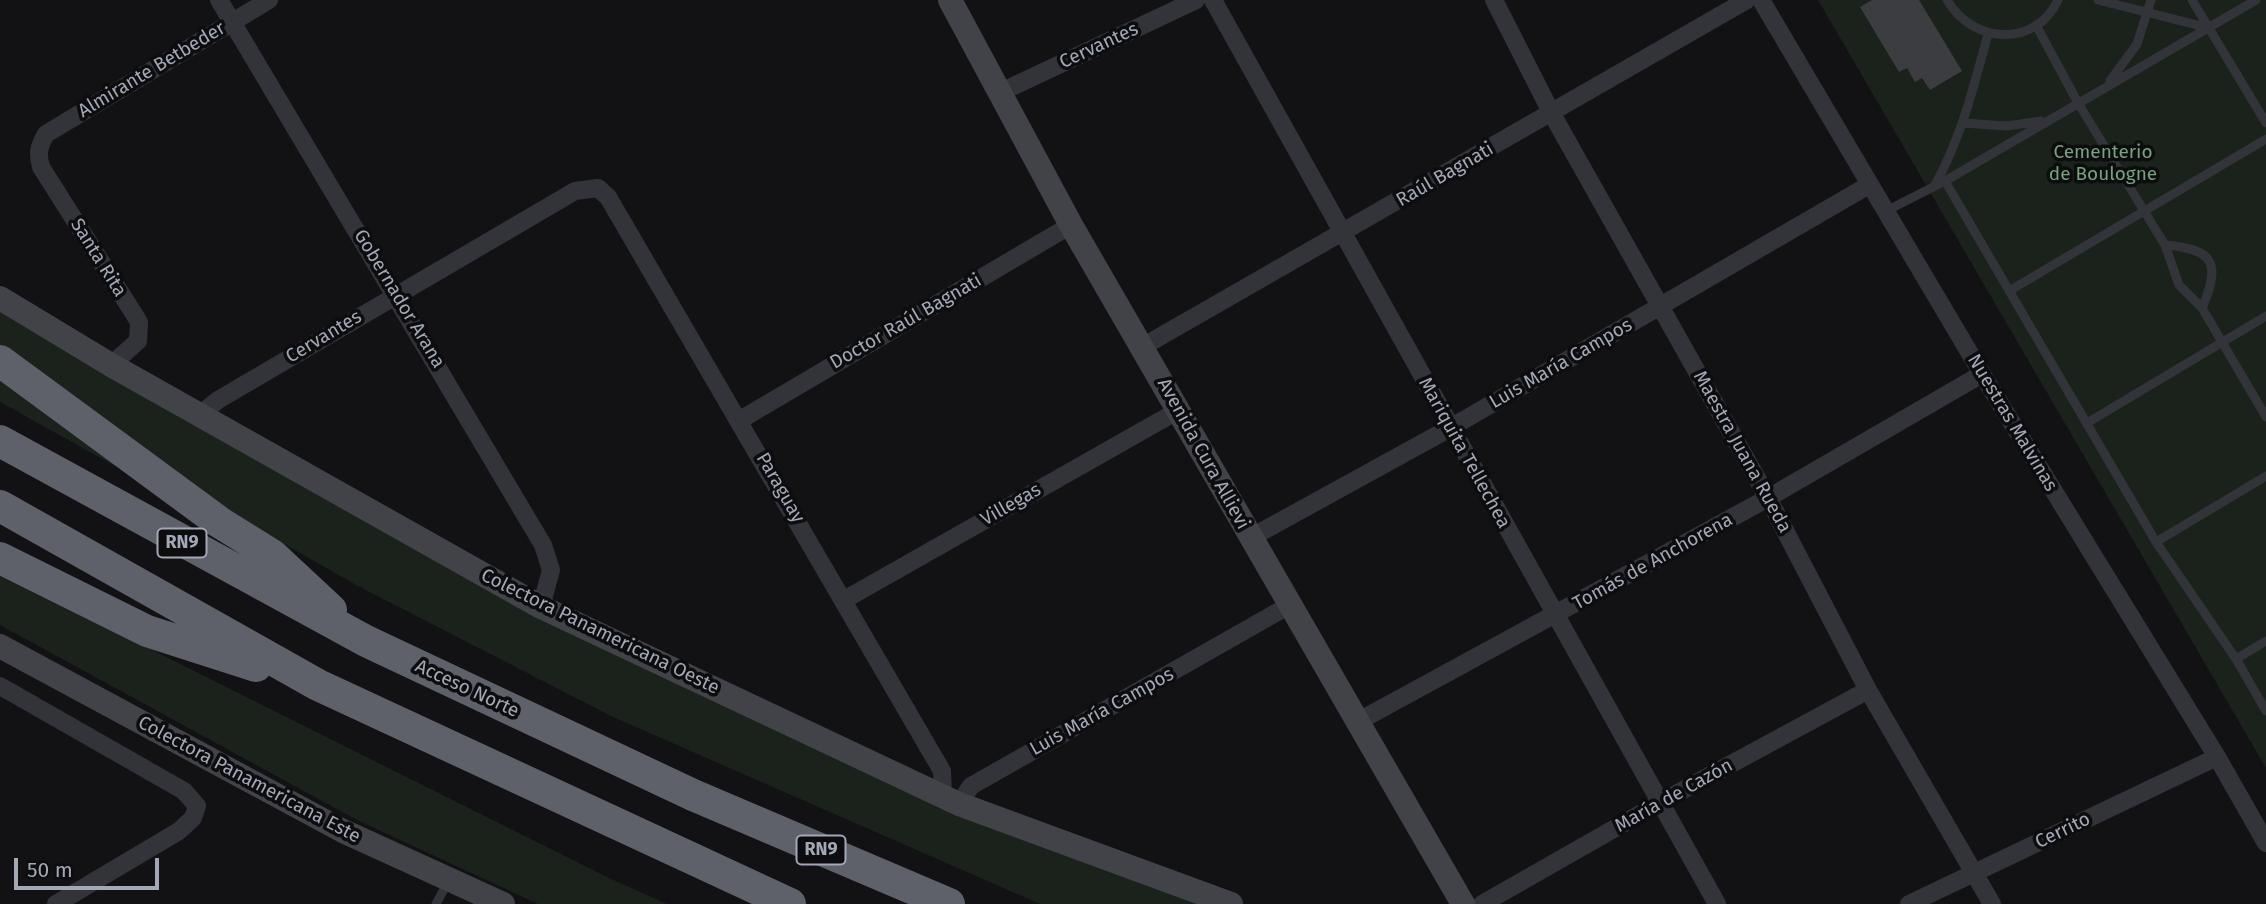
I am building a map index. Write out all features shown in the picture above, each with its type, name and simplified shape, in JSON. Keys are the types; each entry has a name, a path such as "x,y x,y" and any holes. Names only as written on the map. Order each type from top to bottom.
{"highway":[{"path":"0,361 219,522 272,555 366,641"},
{"name":"Acceso Norte","path":"0,441 366,641 693,795 949,904"},
{"path":"0,506 318,685 790,904"},
{"path":"0,558 147,631 318,685"}],"street":[{"name":"Gobernador Arana","path":"219,0 396,293 547,552 551,570 541,607"},
{"name":"Almirante Betbeder","path":"40,144 46,134 269,0"},
{"name":"Avenida Cura Allievi","path":"950,0 1002,92 1071,225 1179,410 1288,606 1463,904"},
{"name":"Cervantes","path":"1002,92 1196,0"},
{"name":"Mariquita Tellechea","path":"1213,0 1717,904"},
{"name":"Maestra Juana Rueda","path":"1494,0 1552,114 1662,305 1768,498 1868,690 1992,904"},
{"name":"Raúl Bagnati","path":"1142,347 1747,0"},
{"name":"Nuestras Malvinas","path":"1761,0 1982,374 2217,757 2266,844"},
{"name":"Santa Rita","path":"40,144 37,155 41,167 139,322 138,341 111,365"},
{"name":"Luis María Campos","path":"1250,538 1450,428 1870,185"},
{"name":"Cervantes","path":"200,415 219,400 396,293 575,191 598,188"},
{"name":"Paraguay","path":"598,188 608,197 740,419 942,772 951,800"},
{"name":"Doctor Raúl Bagnati","path":"740,419 1071,225"},
{"name":"Colectora Panamericana Oeste","path":"0,298 111,365 541,607 951,800 1231,904"},
{"name":"Tomás de Anchorena","path":"1357,722 1768,498 1982,374"},
{"name":"Villegas","path":"844,600 1179,410"},
{"name":"Luis María Campos","path":"951,800 971,786 1288,606"},
{"name":"Colectora Panamericana Este","path":"0,646 343,831 503,904"},
{"path":"0,686 184,791 197,806 193,818 179,831 56,904"},
{"name":"María de Cazón","path":"1482,904 1661,802 1868,690"},
{"name":"Cerrito","path":"1909,904 2217,757"}],"lane":[{"path":"1947,0 1958,16 1988,34 2004,36 2036,25 2048,16 2057,0"},
{"path":"2098,0 2208,28"},
{"path":"2105,88 2131,54 2149,13 2151,0"},
{"path":"2192,0 2266,123"},
{"path":"1886,211 1945,181 2256,0"},
{"path":"2036,25 2078,103 2165,245 2179,285 2202,308 2266,417"},
{"path":"1934,187 1950,159 1963,123 1988,34"},
{"path":"1963,123 2007,126 2052,119"},
{"path":"2009,291 2266,139"},
{"path":"1945,181 2156,542 2236,659 2266,711"},
{"path":"2165,245 2195,249 2206,255 2212,263 2212,285 2202,308"},
{"path":"2087,423 2266,316"},
{"path":"2156,542 2266,476"},
{"path":"2236,659 2266,641"},
{"path":"436,904 449,881"}],"green space":[{"name":"Cementerio de Boulogne","path":"1818,0 2266,0 2266,768"},
{"path":"0,306 493,587 1213,904 1040,904 613,717 356,585 174,481 0,348"},
{"path":"0,375 115,460 115,466 0,402"},
{"path":"0,574 609,878 667,904 538,904 357,820 0,625"}],"building":[{"path":"1872,0 1919,0 1962,71 1930,90 1922,78 1915,82 1907,68 1899,72 1860,7"}]}
